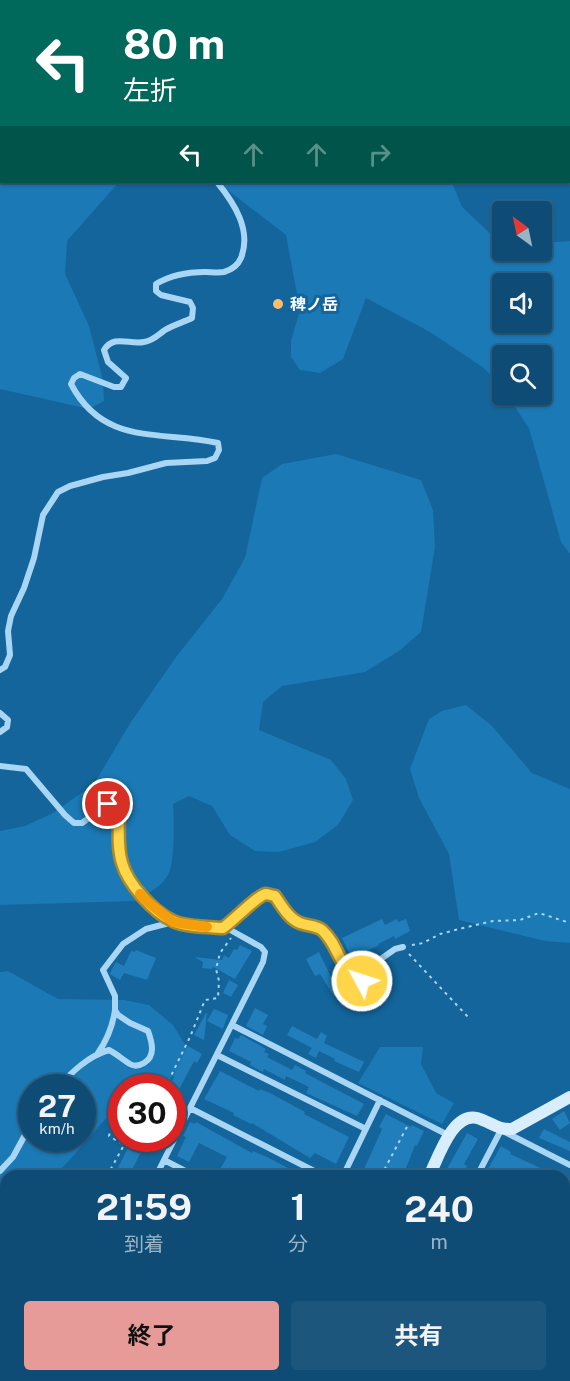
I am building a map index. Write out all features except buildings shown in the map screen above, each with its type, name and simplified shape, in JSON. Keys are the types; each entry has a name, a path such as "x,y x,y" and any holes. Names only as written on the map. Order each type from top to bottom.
{"street":[{"path":"0,670 10,655 8,631 11,616 34,558 43,515 58,492 70,486 166,463 207,461 215,458 219,450 218,442 197,438 148,435 120,429 83,403 71,384 80,374 114,387 121,387 126,378 108,362 104,350 108,344 114,341 144,343 167,328 192,318 193,308 189,302 161,295 156,291 156,284 168,277 190,272 225,272 238,264 245,248 244,230 238,214 218,183"},
{"path":"0,713 8,720 7,727 0,732"},
{"path":"0,766 26,769 74,823 82,822 108,804 114,806 119,812 121,862 126,874 144,899 173,922"},
{"path":"225,927 258,897 266,894 275,896 285,912 298,923 321,928 342,965 355,981 368,978 371,966 395,949 403,947"},
{"path":"72,1074 98,1053 114,1020 115,996 103,970 123,944 146,929 173,922 202,927 225,927 261,946 265,952 263,962 186,1117"},
{"path":"98,1053 109,1050 130,1064 138,1066 152,1055 152,1043 148,1031 130,1023 118,1015 115,1010"},
{"path":"232,1025 449,1135"},
{"path":"217,1055 366,1129"},
{"path":"501,1130 512,1129 570,1098"},
{"path":"346,1170 380,1100"},
{"path":"190,1108 312,1170"},
{"path":"432,1170 449,1135 459,1121 468,1117 476,1118 570,1165"},
{"path":"480,1170 501,1130"},
{"path":"1,1170 18,1148"},
{"path":"159,1170 168,1152"},
{"path":"164,1160 183,1170"}],"path":[{"path":"403,947 423,943 440,934 463,928 493,921 520,920 538,913 570,923"},
{"path":"172,1074 205,1000 218,998 219,981 216,969 220,953 235,933"},
{"path":"403,947 468,1017"},
{"path":"384,1170 412,1117"},
{"path":"110,1170 119,1152"}],"shaded area":[{"path":"0,183 118,183 67,241 65,274 89,326 103,380 104,401 89,409 0,389"},
{"path":"223,183 452,183 462,207 492,235 492,261 552,261 552,242 570,241 570,554 561,542 529,428 514,405 552,405 552,345 492,345 492,376 484,368 430,332 366,298 343,359 320,373 300,370 291,357 291,341 300,310 286,235 225,188"},
{"path":"336,454 421,480 433,510 435,547 421,632 399,651 365,672 282,686 263,702 259,730 331,760 346,779 353,800 338,825 315,842 279,852 255,851 230,835 212,806 189,796 173,804 173,851 168,875 158,887 135,901 0,905 0,831 25,826 53,813 94,784 131,722 176,657 222,599 245,558 262,478 282,464"},
{"path":"466,705 492,726 532,773 570,789 570,943 545,941 459,920 449,854 419,798 410,769 429,719 442,711"},
{"path":"8,971 58,999 124,1000 149,1005 173,1025 189,1051 178,1074 108,1074 108,1117 96,1130 96,1074 18,1074 18,1152 76,1152 60,1170 0,1170 0,972"},
{"path":"380,1047 423,1047 421,1064 436,1093 454,1103 442,1124 358,1083"}],"slow traffic":[{"path":"140,894 173,922 207,927"}],"place":[{"name":"稗ノ岳","path":"278,304"}],"route":[{"path":"108,804 114,806 119,812 121,862 126,874 144,899 173,922 223,928 243,913 258,897 266,894 275,896 285,912 298,923 321,928 349,975 355,981 362,981"}]}
